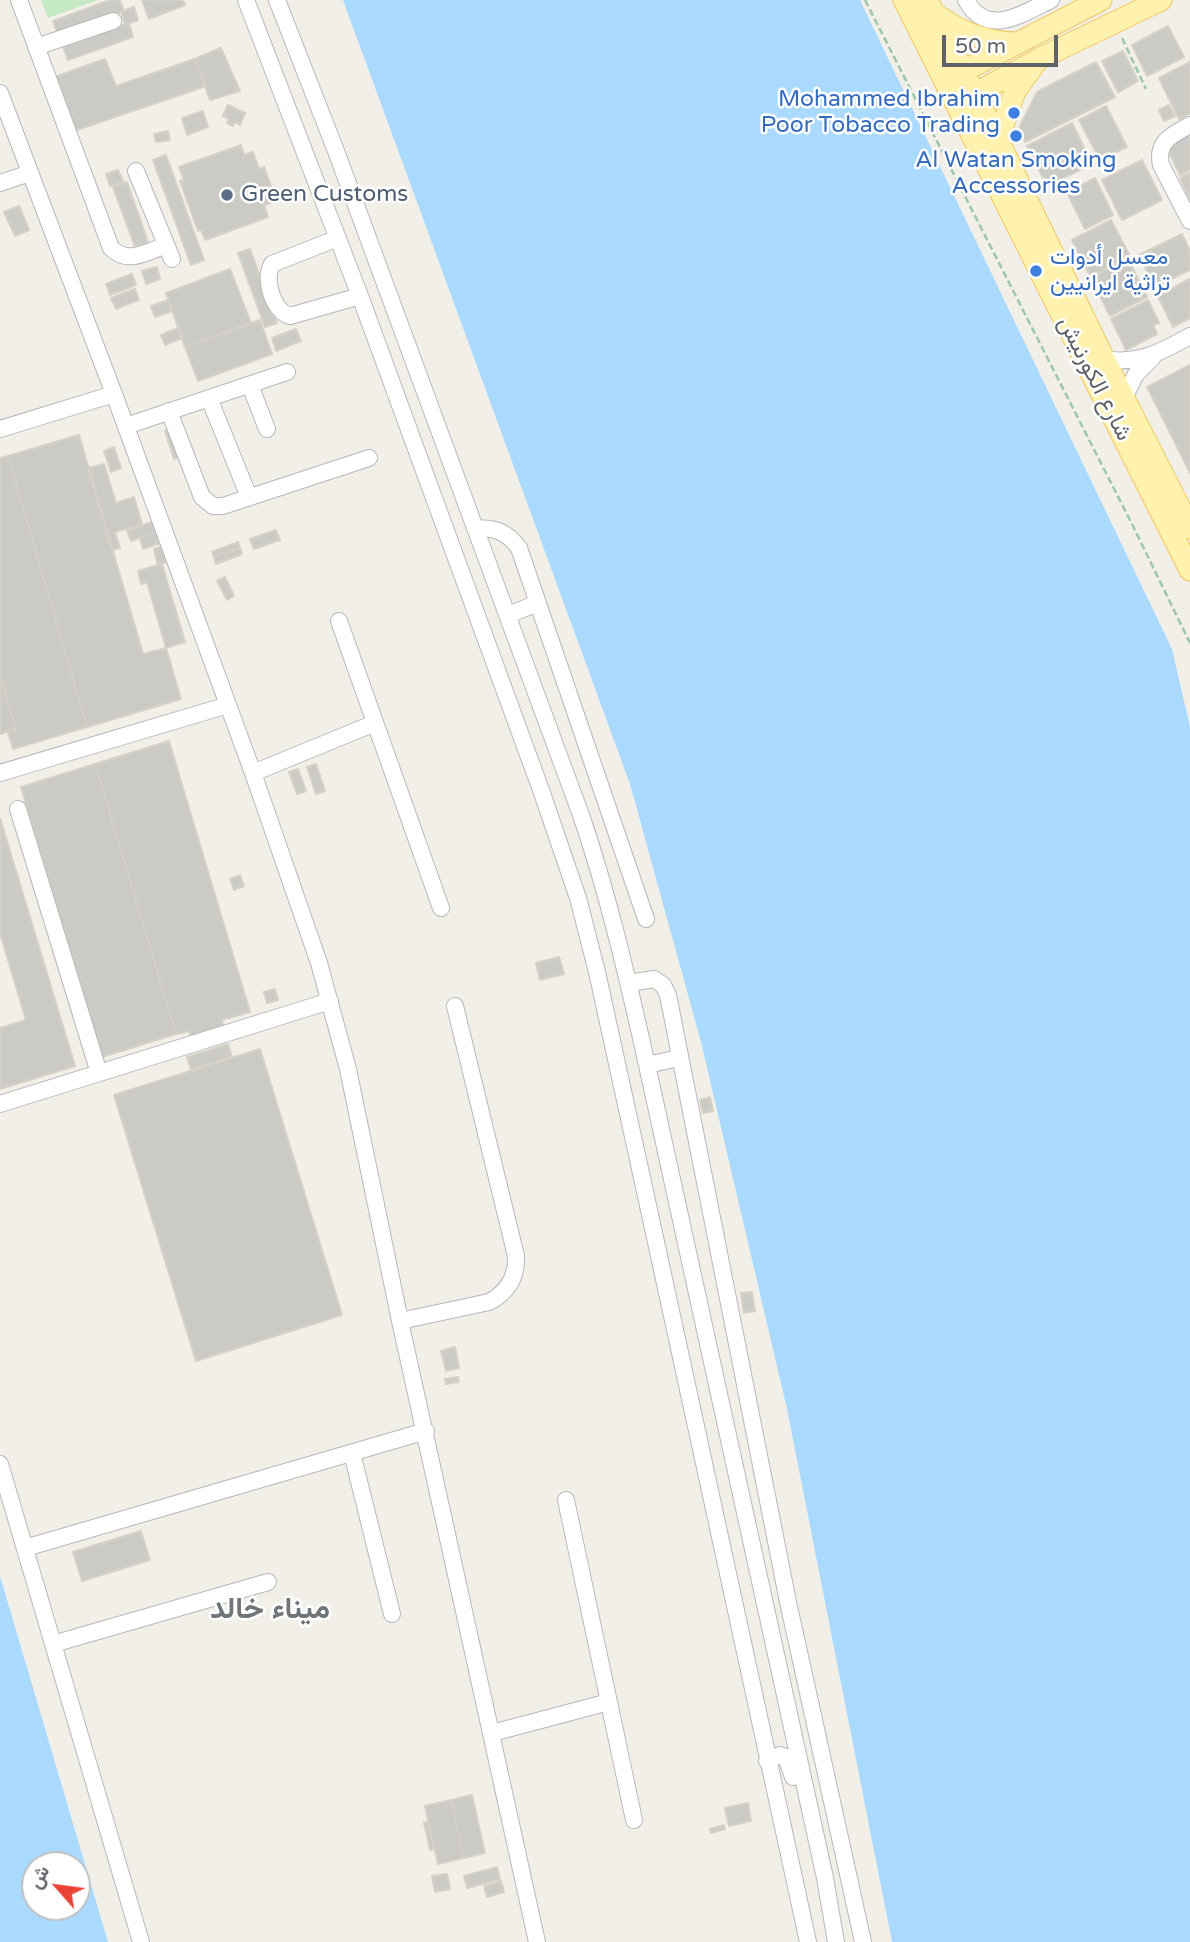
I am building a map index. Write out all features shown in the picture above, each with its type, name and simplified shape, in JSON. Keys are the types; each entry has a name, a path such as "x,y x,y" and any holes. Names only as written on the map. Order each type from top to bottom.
{"main road":[{"name":"شارع الكورنيش","path":"904,0 966,99 1190,570"},
{"path":"954,76 1080,5 1101,0"},
{"path":"966,99 1041,58 1161,0"},
{"name":"شارع الكورنيش","path":"930,7 954,76"},
{"path":"930,7 974,36 1001,43 1015,43"},
{"path":"998,139 1015,91 1041,58"},
{"name":"شارع الكورنيش","path":"966,99 998,139 1104,359 1190,528"}],"street":[{"path":"19,0 111,248 120,255 131,257 169,252 136,171"},
{"path":"246,0 360,296 541,790 582,910 808,1942"},
{"path":"277,0 336,151 508,615 593,848 613,917 825,1878 836,1942"},
{"path":"966,0 976,13 985,19 996,21 1007,20 1051,0"},
{"path":"36,47 113,21"},
{"path":"0,93 253,773 303,913 330,1001 355,1103 400,1321 537,1942"},
{"path":"1189,218 1161,165 1159,155 1161,145 1168,137 1190,125"},
{"path":"0,183 30,173"},
{"path":"338,238 272,264 268,275 276,304 282,312 290,316 360,296"},
{"path":"1104,359 1129,361 1155,355 1190,336"},
{"path":"1124,398 1136,374 1155,355"},
{"path":"126,426 287,372"},
{"path":"250,385 267,429"},
{"path":"0,429 114,394"},
{"path":"209,398 248,497"},
{"path":"169,411 205,501 218,507 369,458"},
{"path":"476,529 496,529 513,540 519,548 646,919"},
{"path":"508,615 538,603"},
{"path":"339,621 441,908"},
{"path":"0,774 228,705"},
{"path":"253,773 375,723"},
{"path":"18,809 99,1073"},
{"path":"629,983 654,979 666,990 788,1602 863,1942"},
{"path":"0,1104 330,1001"},
{"path":"400,1321 489,1302 511,1284 517,1266 455,1006"},
{"path":"647,1065 679,1058"},
{"path":"25,1548 426,1431"},
{"path":"352,1453 392,1614"},
{"path":"0,1464 141,1942"},
{"path":"566,1500 635,1820"},
{"path":"53,1644 268,1582"},
{"path":"765,1606 788,1602"},
{"path":"782,1687 805,1681"},
{"path":"492,1733 609,1702"},
{"path":"767,1761 779,1755 789,1760 807,1847 814,1864 825,1878"}],"path":[{"path":"864,0 1190,643"},
{"path":"1115,23 1146,89"}],"green space":[{"path":"41,0 98,0 48,18"}],"water":[{"path":"343,0 860,0 1172,649 1190,727 1190,1942 892,1942 787,1409 701,1042 630,784"},
{"path":"0,1576 81,1851 21,1851 21,1921 91,1921 91,1884 108,1942 0,1942"}],"building":[{"path":"110,0 120,0 124,11 58,35 53,21"},
{"path":"142,0 183,0 185,5 149,19"},
{"path":"134,7 138,20 125,25 121,12"},
{"path":"129,23 133,37 68,60 63,47"},
{"path":"1168,26 1184,57 1147,76 1132,45"},
{"path":"221,48 240,91 210,100 195,59"},
{"path":"1123,51 1138,81 1118,92 1102,61"},
{"path":"105,59 116,86 195,59 206,86 71,132 49,79"},
{"path":"1096,62 1115,97 1025,142 1018,130 1037,92"},
{"path":"1190,62 1190,113 1179,119 1159,78"},
{"path":"228,105 245,113 240,125 235,122 233,126 227,123 229,119 223,116"},
{"path":"1169,105 1175,116 1164,121 1159,110"},
{"path":"1106,106 1127,147 1100,160 1079,120"},
{"path":"203,111 208,127 187,135 182,118"},
{"path":"1072,123 1092,164 1047,186 1027,146"},
{"path":"168,131 170,140 156,142 154,134"},
{"path":"1190,134 1190,170 1180,175 1166,146"},
{"name":"Green Customs","path":"241,145 244,155 253,152 259,169 264,167 271,186 266,188 271,203 264,205 268,217 205,240 201,230 198,231 180,181 184,180 179,167"},
{"path":"166,155 204,260 191,265 153,160"},
{"path":"1142,160 1162,200 1122,220 1102,180"},
{"path":"118,170 123,181 110,186 106,174"},
{"path":"1190,173 1190,199 1180,178"},
{"path":"1095,178 1113,215 1085,229 1067,193"},
{"path":"127,182 148,242 135,247 113,187"},
{"path":"19,206 29,230 15,236 4,212"},
{"path":"1111,220 1130,256 1090,276 1072,240"},
{"path":"1182,234 1190,251 1190,270 1155,287 1139,255"},
{"path":"250,249 277,323 265,327 238,253"},
{"path":"1128,259 1147,297 1110,316 1091,278"},
{"path":"157,267 160,279 146,284 142,271"},
{"path":"230,269 251,323 185,347 166,293"},
{"path":"132,274 136,285 110,295 106,284"},
{"path":"1190,279 1190,318 1173,327 1158,296"},
{"path":"135,289 139,300 128,304 124,293"},
{"path":"124,293 128,304 116,309 111,298"},
{"path":"168,300 172,311 155,317 151,306"},
{"path":"1148,300 1159,323 1153,325 1157,334 1126,350 1111,319"},
{"path":"260,320 272,354 198,381 185,347"},
{"path":"178,328 182,338 165,345 161,335"},
{"path":"296,329 301,341 276,351 272,338"},
{"path":"1190,365 1190,473 1147,387"},
{"path":"174,429 183,456 174,459 165,431"},
{"path":"79,435 143,654 166,648 181,699 87,727 8,456"},
{"path":"114,447 121,468 111,472 104,451"},
{"path":"8,456 87,727 13,749 8,732 16,729 0,675 0,458"},
{"path":"104,464 116,503 134,497 142,524 115,532 120,548 112,550 88,468"},
{"path":"152,522 156,532 131,541 127,531"},
{"path":"276,530 280,540 254,549 250,539"},
{"path":"156,532 160,543 143,549 140,538"},
{"path":"238,542 240,548 214,557 212,552"},
{"path":"168,544 173,560 158,565 154,549"},
{"path":"240,548 242,554 216,564 214,557"},
{"path":"162,564 185,642 166,648 147,582 141,584 138,571"},
{"path":"225,577 234,596 227,600 217,581"},
{"path":"0,675 16,729 0,734"},
{"path":"169,741 250,1012 221,1020 224,1027 191,1037 189,1031 176,1034 95,764"},
{"path":"95,764 176,1034 102,1057 21,787"},
{"path":"316,764 325,791 316,794 307,767"},
{"path":"298,769 306,791 297,794 289,772"},
{"path":"0,818 75,1066 0,1089 0,1028 26,1020 0,933"},
{"path":"240,875 244,886 234,890 230,879"},
{"path":"559,957 564,974 540,980 536,963"},
{"path":"275,989 278,1000 267,1003 264,992"},
{"path":"228,1044 232,1057 191,1070 187,1057"},
{"path":"260,1049 342,1315 196,1361 114,1095"},
{"path":"710,1097 713,1111 703,1113 700,1100"},
{"path":"752,1292 755,1311 744,1313 741,1293"},
{"path":"455,1347 459,1368 446,1371 441,1351"},
{"path":"458,1377 459,1382 446,1384 445,1379"},
{"path":"141,1531 150,1560 82,1581 73,1552"},
{"path":"472,1795 485,1853 464,1858 451,1800"},
{"path":"451,1800 464,1858 438,1864 425,1806"},
{"path":"748,1803 751,1821 729,1826 725,1808"},
{"path":"428,1822 434,1849 430,1850 424,1823"},
{"path":"724,1825 725,1829 711,1833 710,1829"},
{"path":"497,1867 500,1879 467,1888 464,1876"},
{"path":"447,1874 450,1889 435,1892 432,1876"},
{"path":"501,1881 504,1892 487,1897 484,1886"}],"place":[{"name":"Mohammed Ibrahim Poor Tobacco Trading","path":"1014,113"},
{"name":"Al Watan Smoking Accessories","path":"1016,136"},
{"name":"Green Customs","path":"227,195"},
{"name":"معسل أدوات تراثية ايرانيين","path":"1036,271"}],"district":[{"name":"ميناء خالد","path":"270,1610"}]}
